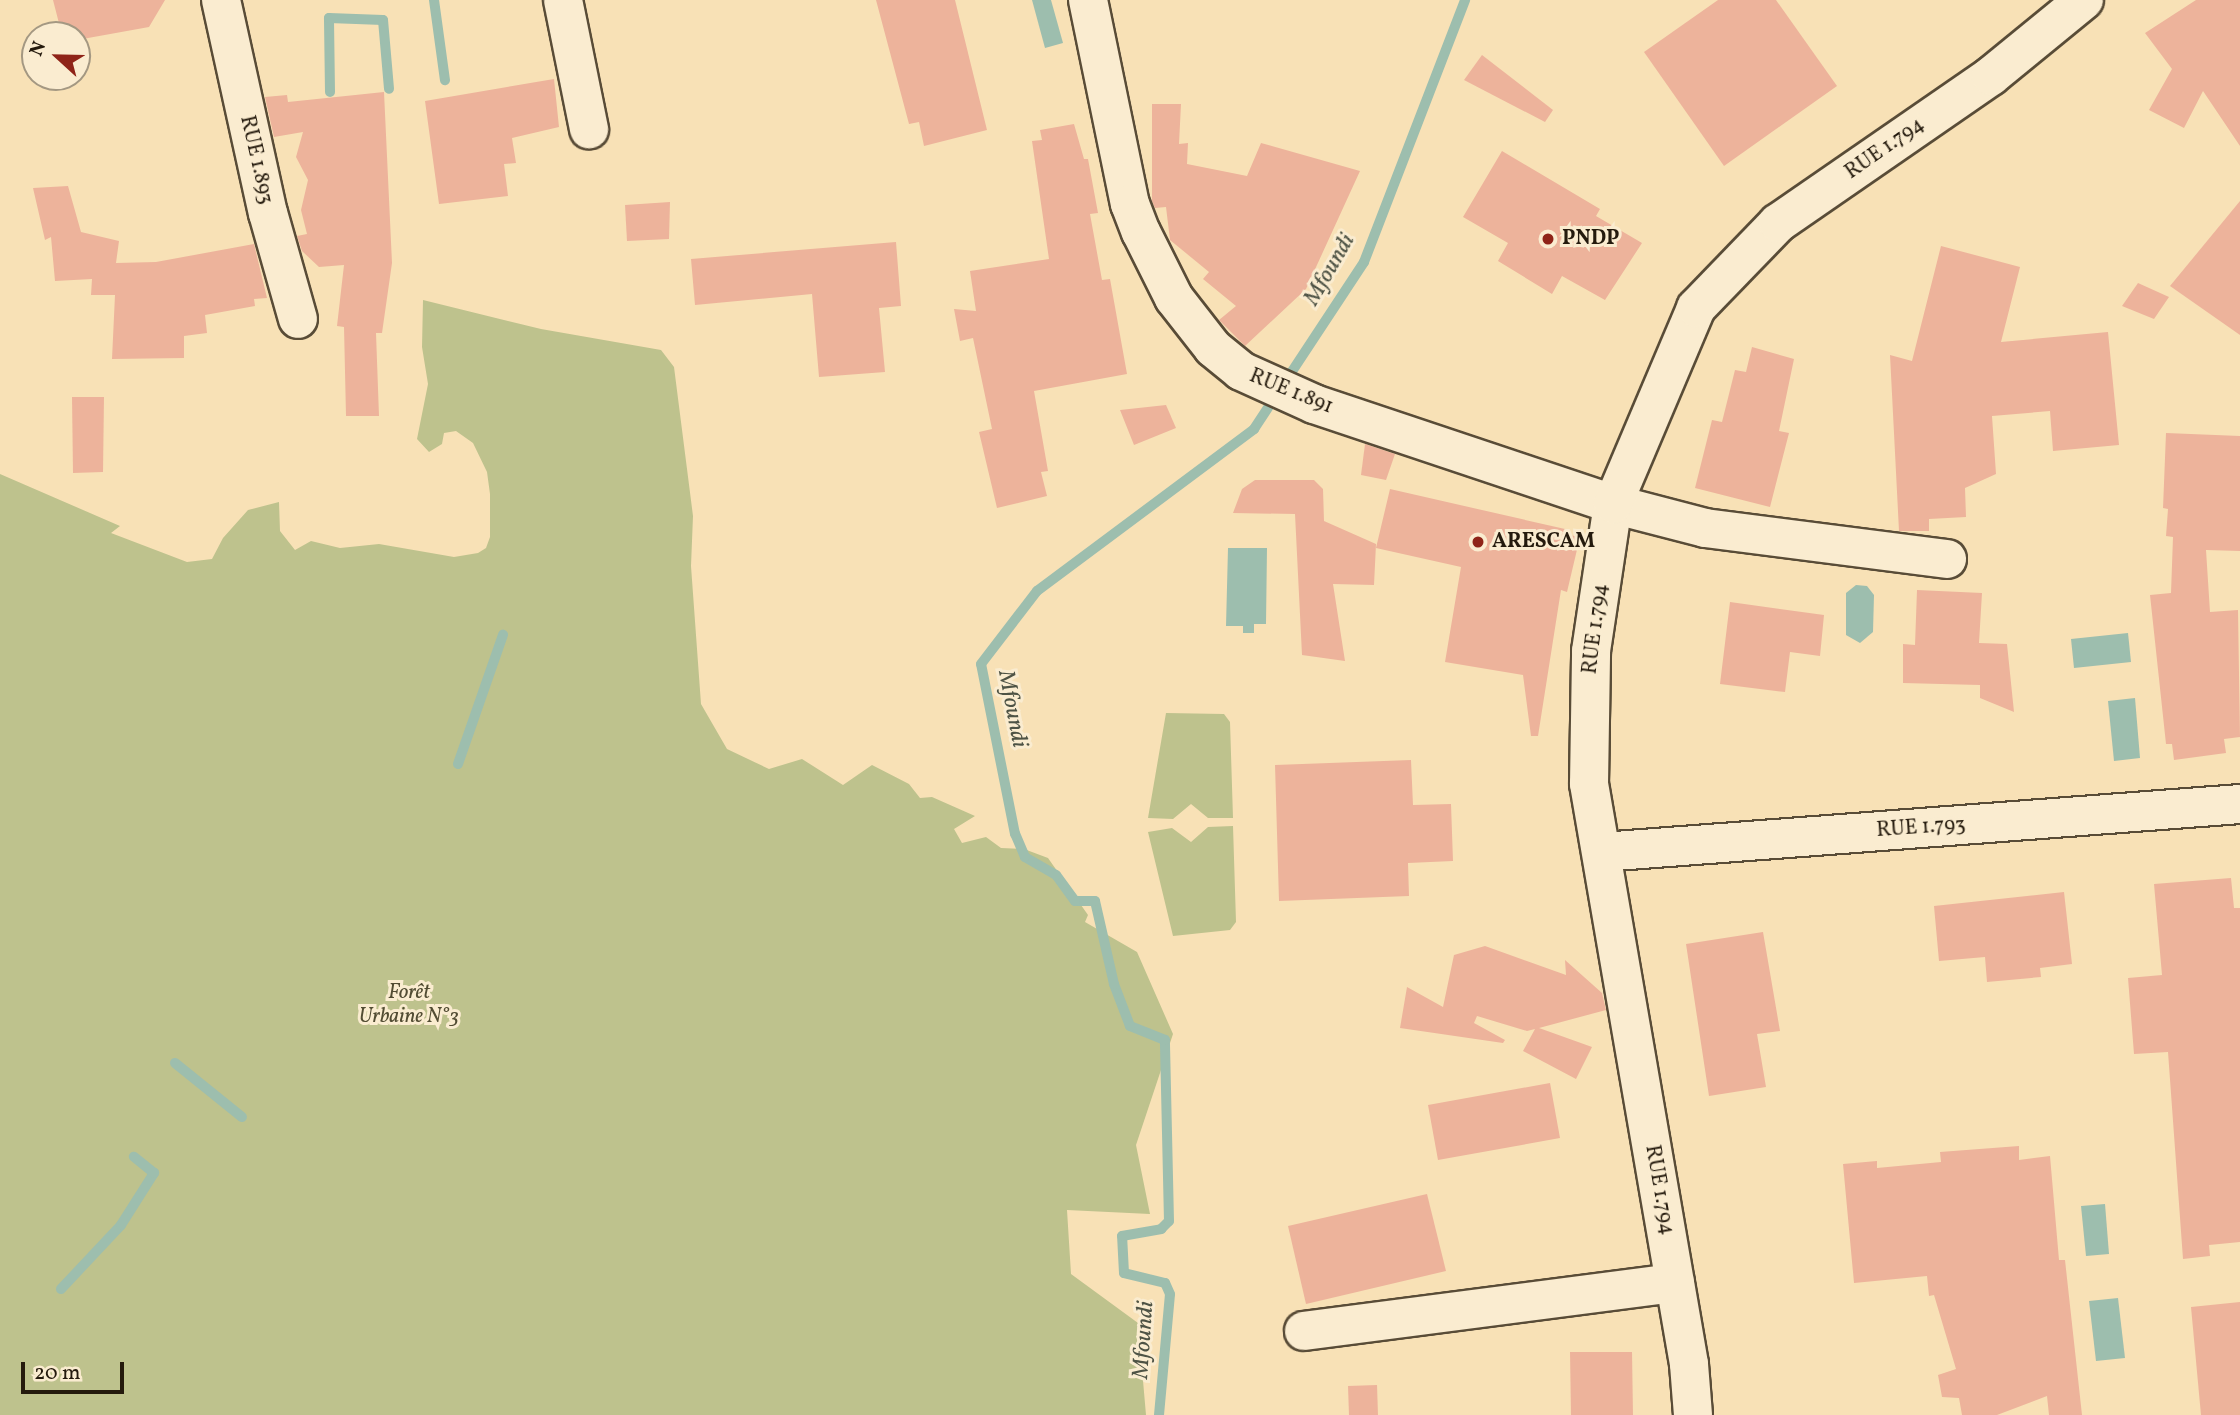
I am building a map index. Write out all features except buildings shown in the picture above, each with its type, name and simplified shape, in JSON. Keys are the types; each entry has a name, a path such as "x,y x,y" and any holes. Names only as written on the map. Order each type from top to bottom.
{"street":[{"name":"RUE 1.893","path":"221,0 268,213 298,319"},
{"path":"563,0 589,129"},
{"name":"RUE 1.891","path":"1088,0 1130,204 1141,232 1174,298 1213,348 1241,372 1314,404 1613,504 1705,528 1947,559"},
{"name":"RUE 1.794","path":"1693,1415 1675,1283 1590,784 1587,727 1591,651 1613,504 1696,308 1778,223 1991,76 2084,0"},
{"name":"RUE 1.793","path":"1602,852 2240,804"},
{"path":"1304,1331 1675,1283"}],"green space":[{"name":"Forêt Urbaine N°3","path":"423,300 541,329 661,350 674,367 693,516 691,566 701,704 727,749 769,769 802,759 843,785 872,765 909,784 920,798 932,797 975,816 954,829 962,843 986,837 1001,848 1024,849 1048,858 1088,915 1085,922 1137,952 1173,1034 1136,1145 1150,1214 1067,1210 1071,1274 1138,1323 1146,1415 0,1415 0,474 120,526 111,533 187,562 212,559 223,538 248,510 279,502 280,531 295,550 311,541 340,548 379,544 454,557 478,553 486,548 490,537 490,494 487,472 473,443 456,431 444,433 442,444 429,452 417,439 428,384 422,347"},
{"path":"1166,713 1224,714 1230,722 1233,818 1208,818 1191,804 1173,819 1148,818"},
{"path":"1233,826 1236,922 1230,930 1173,936 1148,832 1172,828 1191,842 1208,827"}],"shaded area":[{"path":"1032,0 1051,0 1063,43 1045,48"},
{"path":"1228,548 1267,548 1266,624 1254,624 1254,633 1243,633 1243,626 1226,626"},
{"path":"1856,585 1867,586 1874,595 1873,632 1860,643 1846,635 1846,593"},
{"path":"2128,633 2131,662 2074,668 2071,639"},
{"path":"2135,698 2140,758 2114,761 2108,701"},
{"path":"2105,1204 2109,1254 2086,1256 2081,1206"},
{"path":"2118,1298 2125,1358 2096,1361 2089,1301"}],"waterway":[{"path":"434,0 445,80"},
{"name":"Mfoundi","path":"1159,1415 1170,1294 1165,1283 1124,1273 1122,1236 1161,1229 1169,1221 1165,1040 1130,1026 1114,984 1095,901 1075,901 1056,875 1025,857 1015,834 981,664 1037,591 1254,429 1364,262 1465,0"},
{"path":"330,92 329,18 383,20 389,89"},
{"path":"458,764 503,635"},
{"path":"175,1063 242,1117"},
{"path":"61,1289 121,1225 154,1173 134,1157"}],"place":[{"name":"PNDP","path":"1548,239"},
{"name":"ARESCAM","path":"1478,542"}]}
